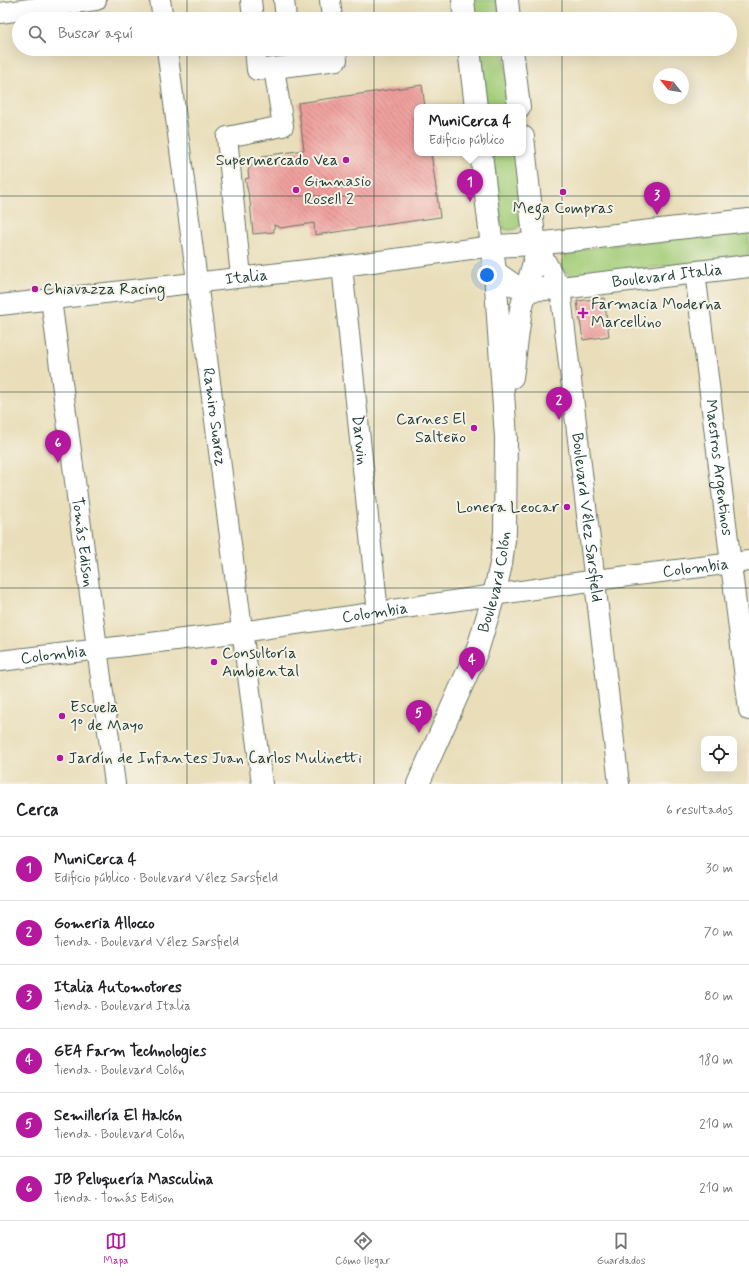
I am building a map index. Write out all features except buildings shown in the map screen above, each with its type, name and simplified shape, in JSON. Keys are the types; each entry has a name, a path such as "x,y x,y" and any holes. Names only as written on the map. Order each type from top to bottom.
{"main road":[{"path":"463,0 464,12"},
{"path":"507,0 508,12"},
{"path":"470,56 476,104"},
{"path":"513,56 519,104"},
{"path":"482,156 495,272"},
{"name":"Boulevard Vélez Sarsfield","path":"525,156 536,244"},
{"path":"493,246 536,244 749,220"},
{"name":"Boulevard Colón","path":"506,438 517,332 534,265 536,244"},
{"name":"Boulevard Italia","path":"495,272 508,282 527,290 560,288 749,266"},
{"name":"Boulevard Colón","path":"418,784 477,651 494,595 501,564 505,532 506,438 495,272"}],"street":[{"path":"0,13 96,0"},
{"path":"160,0 162,12"},
{"path":"251,0 252,12"},
{"path":"284,0 285,12"},
{"path":"330,0 331,12"},
{"name":"Ramiro Suarez","path":"167,56 262,784"},
{"path":"256,56 258,70 284,61 337,60 337,56"},
{"path":"242,277 227,137 283,126 284,61"},
{"name":"Boulevard Vélez Sarsfield","path":"536,244 560,288 596,580 619,784"},
{"name":"Italia","path":"0,305 342,266 493,246"},
{"name":"Darwin","path":"342,266 378,613"},
{"name":"Maestros Argentinos","path":"695,272 740,562 749,710"},
{"name":"Tomás Edison","path":"51,299 115,784"},
{"name":"Colombia","path":"0,661 242,632 596,580 740,562"}],"green space":[{"path":"472,0 497,0 499,12 474,12"},
{"path":"479,56 504,56 510,104 485,104"},
{"path":"491,156 516,156 523,222 520,226 510,230 504,229 500,221"},
{"path":"749,228 749,256 571,277 562,269 562,261 569,251"}],"place":[{"name":"Supermercado Vea","path":"346,160"},
{"name":"Gimnasio Rosell 2","path":"296,190"},
{"name":"Mega Compras","path":"563,192"},
{"name":"MuniCerca 4","path":"470,202"},
{"name":"Italia Automotores","path":"657,215"},
{"name":"Chiavazza Racing","path":"35,289"},
{"name":"Farmacia Moderna Marcellino","path":"583,313"},
{"name":"Gomeria Allocco","path":"559,420"},
{"name":"Carnes El Salteño","path":"474,428"},
{"name":"JB Peluquería Masculina","path":"58,463"},
{"name":"Lonera Leocar","path":"567,507"},
{"name":"Consultoría Ambiental","path":"214,662"},
{"name":"GEA Farm Technologies","path":"472,680"},
{"name":"Escuela 1º de Mayo","path":"62,716"},
{"name":"Semillería El Halcón","path":"419,733"},
{"name":"Jardín de Infantes Juan Carlos Mulinetti","path":"60,758"}]}
